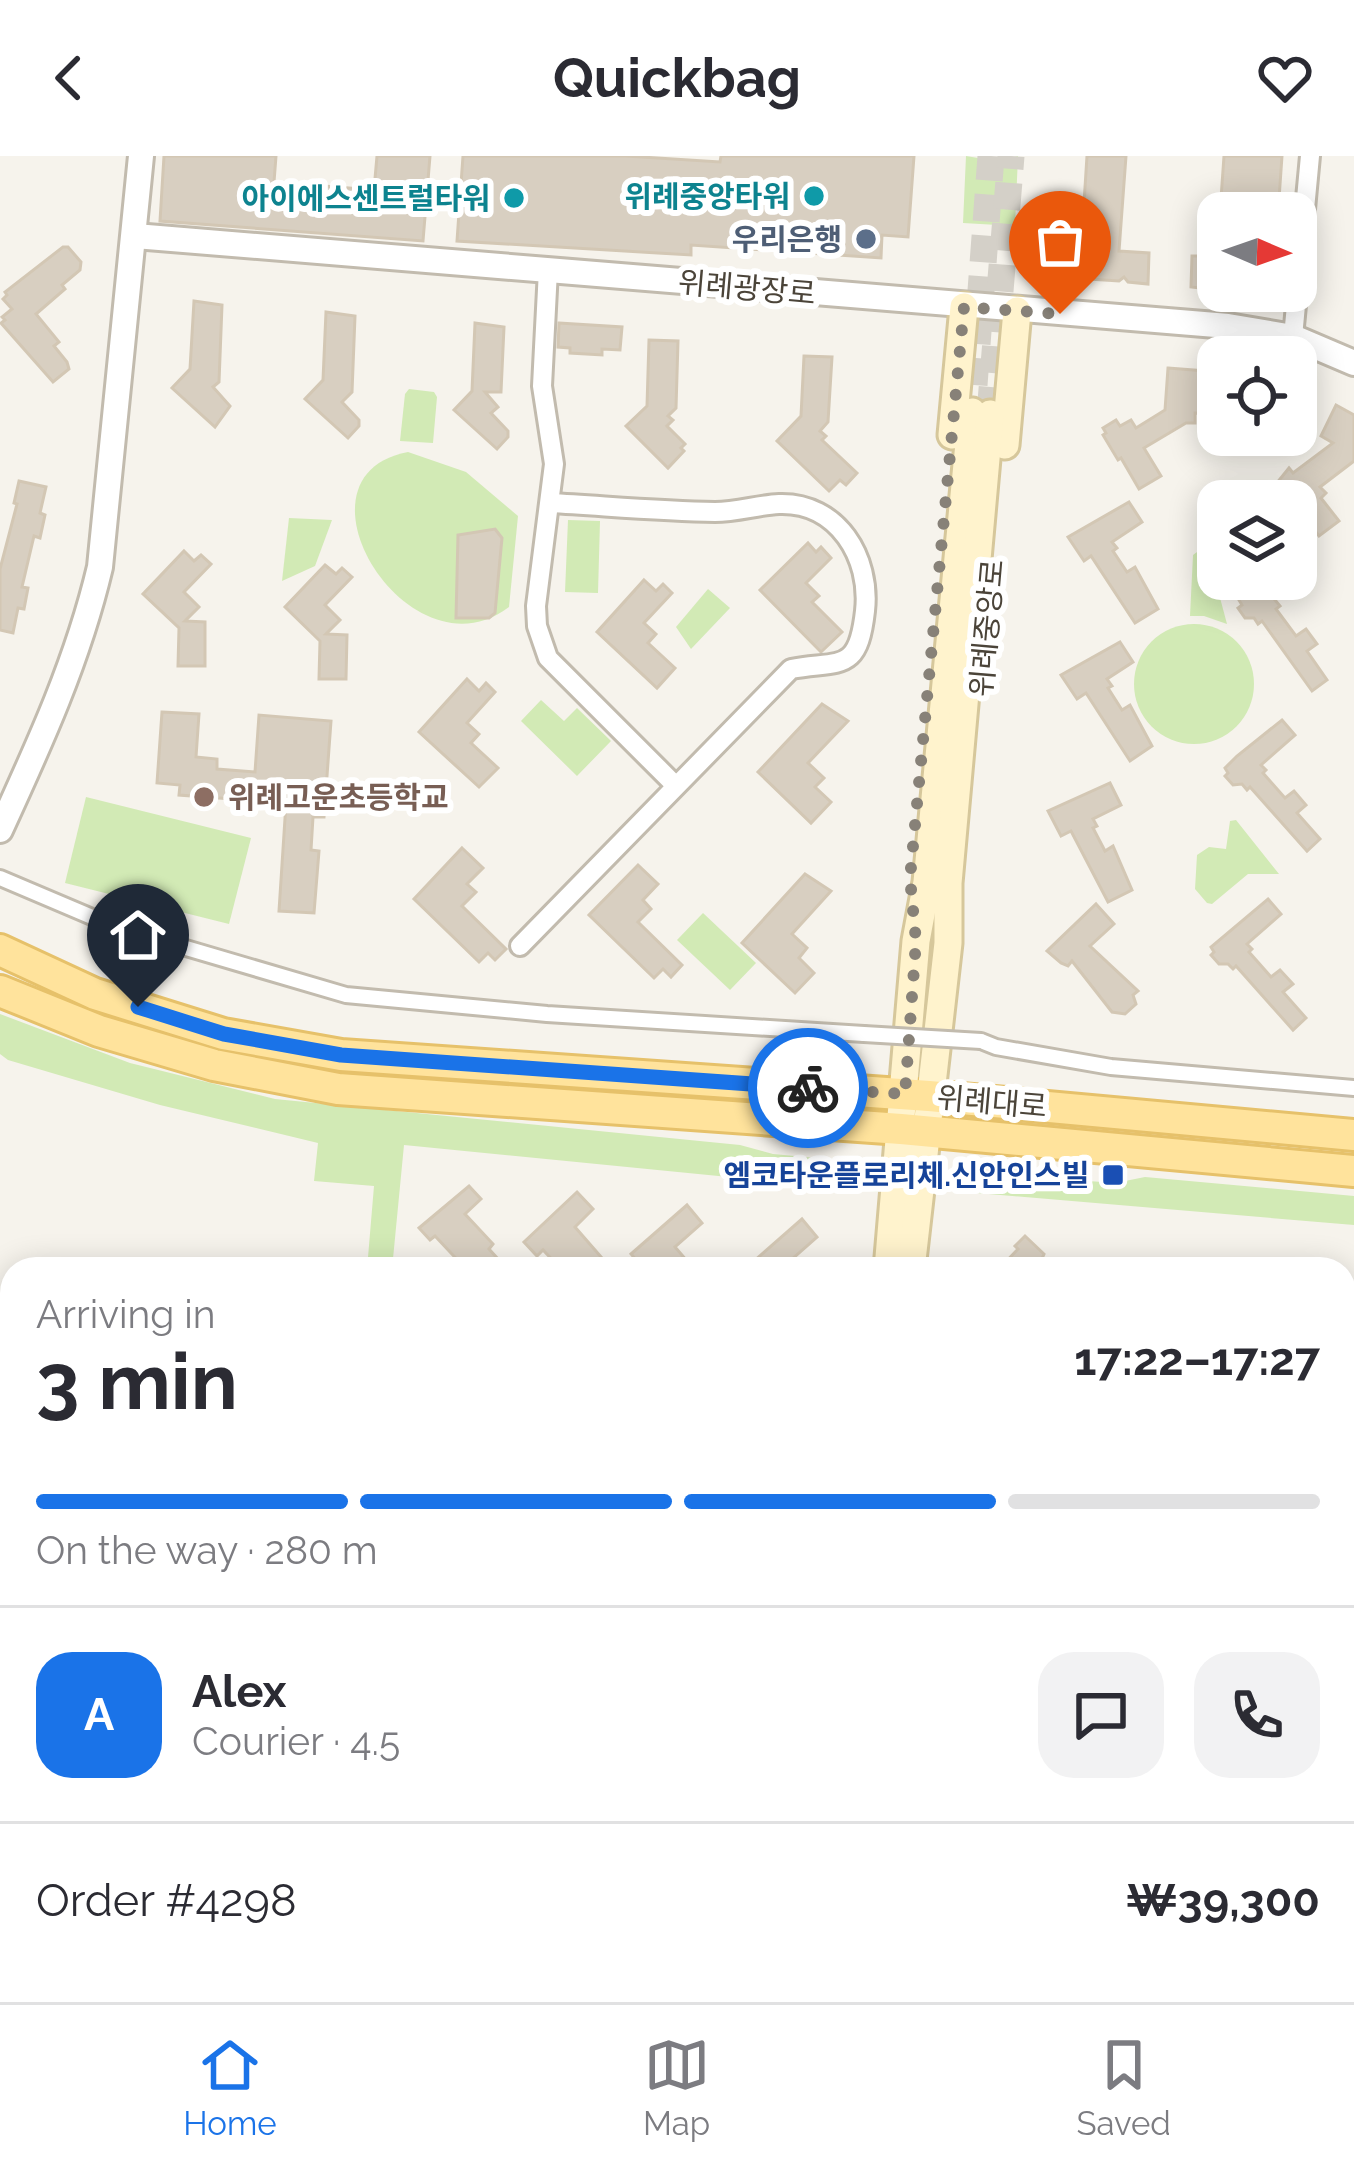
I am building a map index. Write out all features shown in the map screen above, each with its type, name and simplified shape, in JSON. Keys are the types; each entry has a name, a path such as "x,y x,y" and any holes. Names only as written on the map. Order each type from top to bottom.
{"main road":[{"name":"위례중앙로","path":"911,1257 917,1095 916,941 910,878 964,307"},
{"name":"위례중앙로","path":"917,1095 963,881 1017,311"},
{"name":"위례중앙로","path":"916,941 981,413 948,883 948,944"},
{"name":"위례대로","path":"0,950 95,994 202,1027 341,1055 917,1095 1354,1136"},
{"name":"위례대로","path":"0,991 99,1031 168,1052 338,1089 914,1130 1354,1171"},
{"name":"위례중앙로","path":"890,1257 914,1130"}],"street":[{"path":"0,830 63,690 84,634 100,567 141,156"},
{"path":"1293,336 1310,156"},
{"name":"위례광장로","path":"135,236 1228,326 1287,336"},
{"path":"548,270 542,386 554,464 537,626 548,658 675,785"},
{"name":"위례광장로","path":"1317,347 1354,363"},
{"path":"520,946 791,669 841,664 852,654 861,638 866,602 855,548 824,516 790,504 721,512 550,503"},
{"path":"0,878 118,928 346,994 547,1014 981,1041 1111,1067 1354,1088"}],"green space":[{"path":"966,156 1001,166 1004,160 1018,156 1015,226 963,223"},
{"path":"409,389 434,392 437,397 433,443 400,441"},
{"path":"408,452 466,472 518,516 509,607 471,623 433,618 400,598 373,567 358,532 356,497 372,469"},
{"path":"289,518 332,520 315,566 282,581"},
{"path":"568,520 600,521 598,593 565,592"},
{"path":"1197,552 1197,600 1221,600 1227,624 1190,616 1193,555"},
{"path":"708,589 730,608 691,649 676,627"},
{"path":"1194,624 1217,629 1236,642 1249,661 1254,684 1249,707 1236,726 1217,739 1194,744 1171,739 1152,726 1139,707 1134,684 1139,661 1152,642 1171,629"},
{"path":"541,700 564,721 577,708 611,741 577,776 521,721"},
{"path":"86,797 251,838 229,924 65,883"},
{"path":"1236,820 1279,874 1248,874 1212,904 1207,903 1195,889 1197,855 1209,847 1226,849 1230,821"},
{"path":"703,913 756,963 730,990 677,940"},
{"path":"0,1014 130,1063 275,1099 740,1145 773,1154 860,1162 874,1172 879,1192 404,1145 393,1257 368,1257 374,1186 314,1181 318,1143 160,1105 0,1054"},
{"path":"971,1172 1115,1183 1145,1177 1354,1196 1354,1225 953,1191"}],"building":[{"path":"164,156 276,156 274,182 374,190 377,156 430,156 423,241 160,221"},
{"path":"463,156 626,156 720,162 721,156 914,156 908,237 882,235 881,258 691,245 691,255 457,241"},
{"path":"1087,156 1126,156 1119,251 1149,253 1148,284 1128,282 1124,277 1119,281 1089,279 1080,266"},
{"path":"1224,156 1282,156 1279,192 1221,192"},
{"path":"63,247 81,262 80,270 36,314 59,342 54,346 69,369 53,382 1,323 12,309 3,299 5,292"},
{"path":"1192,256 1197,256 1197,288 1191,287"},
{"path":"194,301 222,305 219,382 213,387 230,406 215,427 172,388 190,369"},
{"path":"326,312 355,316 352,392 342,402 359,426 348,438 305,399 323,380"},
{"path":"475,323 504,327 501,392 485,392 498,407 491,413 508,431 497,449 454,410 472,391"},
{"path":"559,323 622,327 620,350 602,349 602,355 570,353 570,348 558,347"},
{"path":"649,340 678,341 676,408 667,426 685,444 668,468 626,426 647,406"},
{"path":"804,356 832,357 828,422 820,431 826,436 822,440 857,473 846,485 840,480 829,491 777,441 801,416"},
{"path":"1168,368 1197,370 1195,423 1186,423 1144,448 1161,476 1139,489 1103,428 1116,420 1120,426 1131,420 1136,428 1165,410"},
{"path":"1336,405 1354,415 1354,461 1320,487 1326,493 1321,498 1339,521 1319,536 1317,480 1279,480 1289,468 1293,473 1333,443 1321,436"},
{"path":"19,481 46,487 40,513 45,515 40,538 34,536 22,587 28,588 24,609 18,608 13,633 0,630 0,569"},
{"path":"1129,502 1142,522 1112,542 1117,548 1113,551 1127,572 1135,567 1158,609 1135,623 1091,556 1084,561 1068,537"},
{"path":"495,529 502,538 495,613 489,618 456,618 458,535"},
{"path":"808,543 816,552 821,547 831,558 806,583 819,596 812,602 842,632 821,652 760,590"},
{"path":"184,551 194,561 201,555 211,564 184,592 199,607 185,621 205,622 205,666 178,666 179,628 143,594"},
{"path":"325,565 336,574 342,568 352,577 325,605 340,620 326,634 347,635 346,679 319,679 320,641 285,607"},
{"path":"644,580 656,591 663,584 672,593 644,623 656,634 648,643 675,668 657,688 597,632"},
{"path":"1239,600 1275,600 1280,606 1276,609 1296,636 1306,629 1317,644 1307,651 1327,680 1312,691 1262,621 1258,624 1254,618 1245,618 1238,608"},
{"path":"1120,642 1133,662 1107,679 1112,686 1108,688 1122,710 1130,705 1152,746 1130,761 1086,693 1077,699 1061,675"},
{"path":"467,679 479,691 486,683 495,692 467,723 479,734 471,743 498,768 479,787 419,732"},
{"path":"822,704 848,721 808,763 824,778 815,787 831,802 811,823 758,772"},
{"path":"162,712 199,714 196,757 217,759 217,769 255,772 259,715 331,721 324,817 313,817 311,850 319,851 314,913 279,911 286,803 179,795 180,785 157,783"},
{"path":"1282,720 1295,735 1261,765 1285,798 1294,791 1306,805 1297,813 1320,839 1307,851 1250,787 1233,785 1225,776 1225,768 1237,756"},
{"path":"1110,783 1121,805 1093,819 1097,826 1093,828 1105,851 1113,846 1132,890 1108,902 1071,831 1061,836 1048,811"},
{"path":"462,848 483,868 467,884 476,892 462,906 506,949 495,960 488,953 479,962 414,899"},
{"path":"638,865 658,884 643,900 651,909 638,922 682,965 671,977 663,969 654,978 589,915"},
{"path":"805,874 831,891 792,934 807,948 799,958 814,973 795,993 742,943"},
{"path":"1268,899 1281,914 1247,944 1271,977 1280,970 1293,984 1283,992 1306,1018 1293,1030 1236,966 1219,964 1211,955 1211,947"},
{"path":"1096,904 1114,924 1090,946 1138,991 1133,995 1136,1004 1125,1014 1112,1012 1072,961 1068,966 1047,951"},
{"path":"469,1186 481,1199 465,1214 493,1244 489,1249 496,1257 455,1257 435,1236 430,1240 419,1228"},
{"path":"577,1192 593,1209 575,1227 601,1257 550,1257 543,1250 537,1256 524,1242"},
{"path":"687,1205 702,1223 675,1247 684,1257 631,1254"},
{"path":"802,1219 817,1237 794,1257 759,1257"},
{"path":"1025,1236 1044,1254 1010,1257 1018,1249 1015,1246"}],"tunnel":[{"path":"974,385 991,156"},
{"path":"990,414 1011,156"}],"way so far":[{"path":"808,1088 905,1094 916,941 910,878 964,307 1060,314"}],"place":[{"name":"위례중앙타워","path":"814,196"},
{"name":"아이에스센트럴타워","path":"514,198"},
{"name":"우리은행","path":"866,239"},
{"name":"위례고운초등학교","path":"204,797"},
{"name":"엠코타운플로리체.신안인스빌","path":"1113,1175"}],"route":[{"path":"138,1007 224,1034 341,1055 808,1088"}]}
